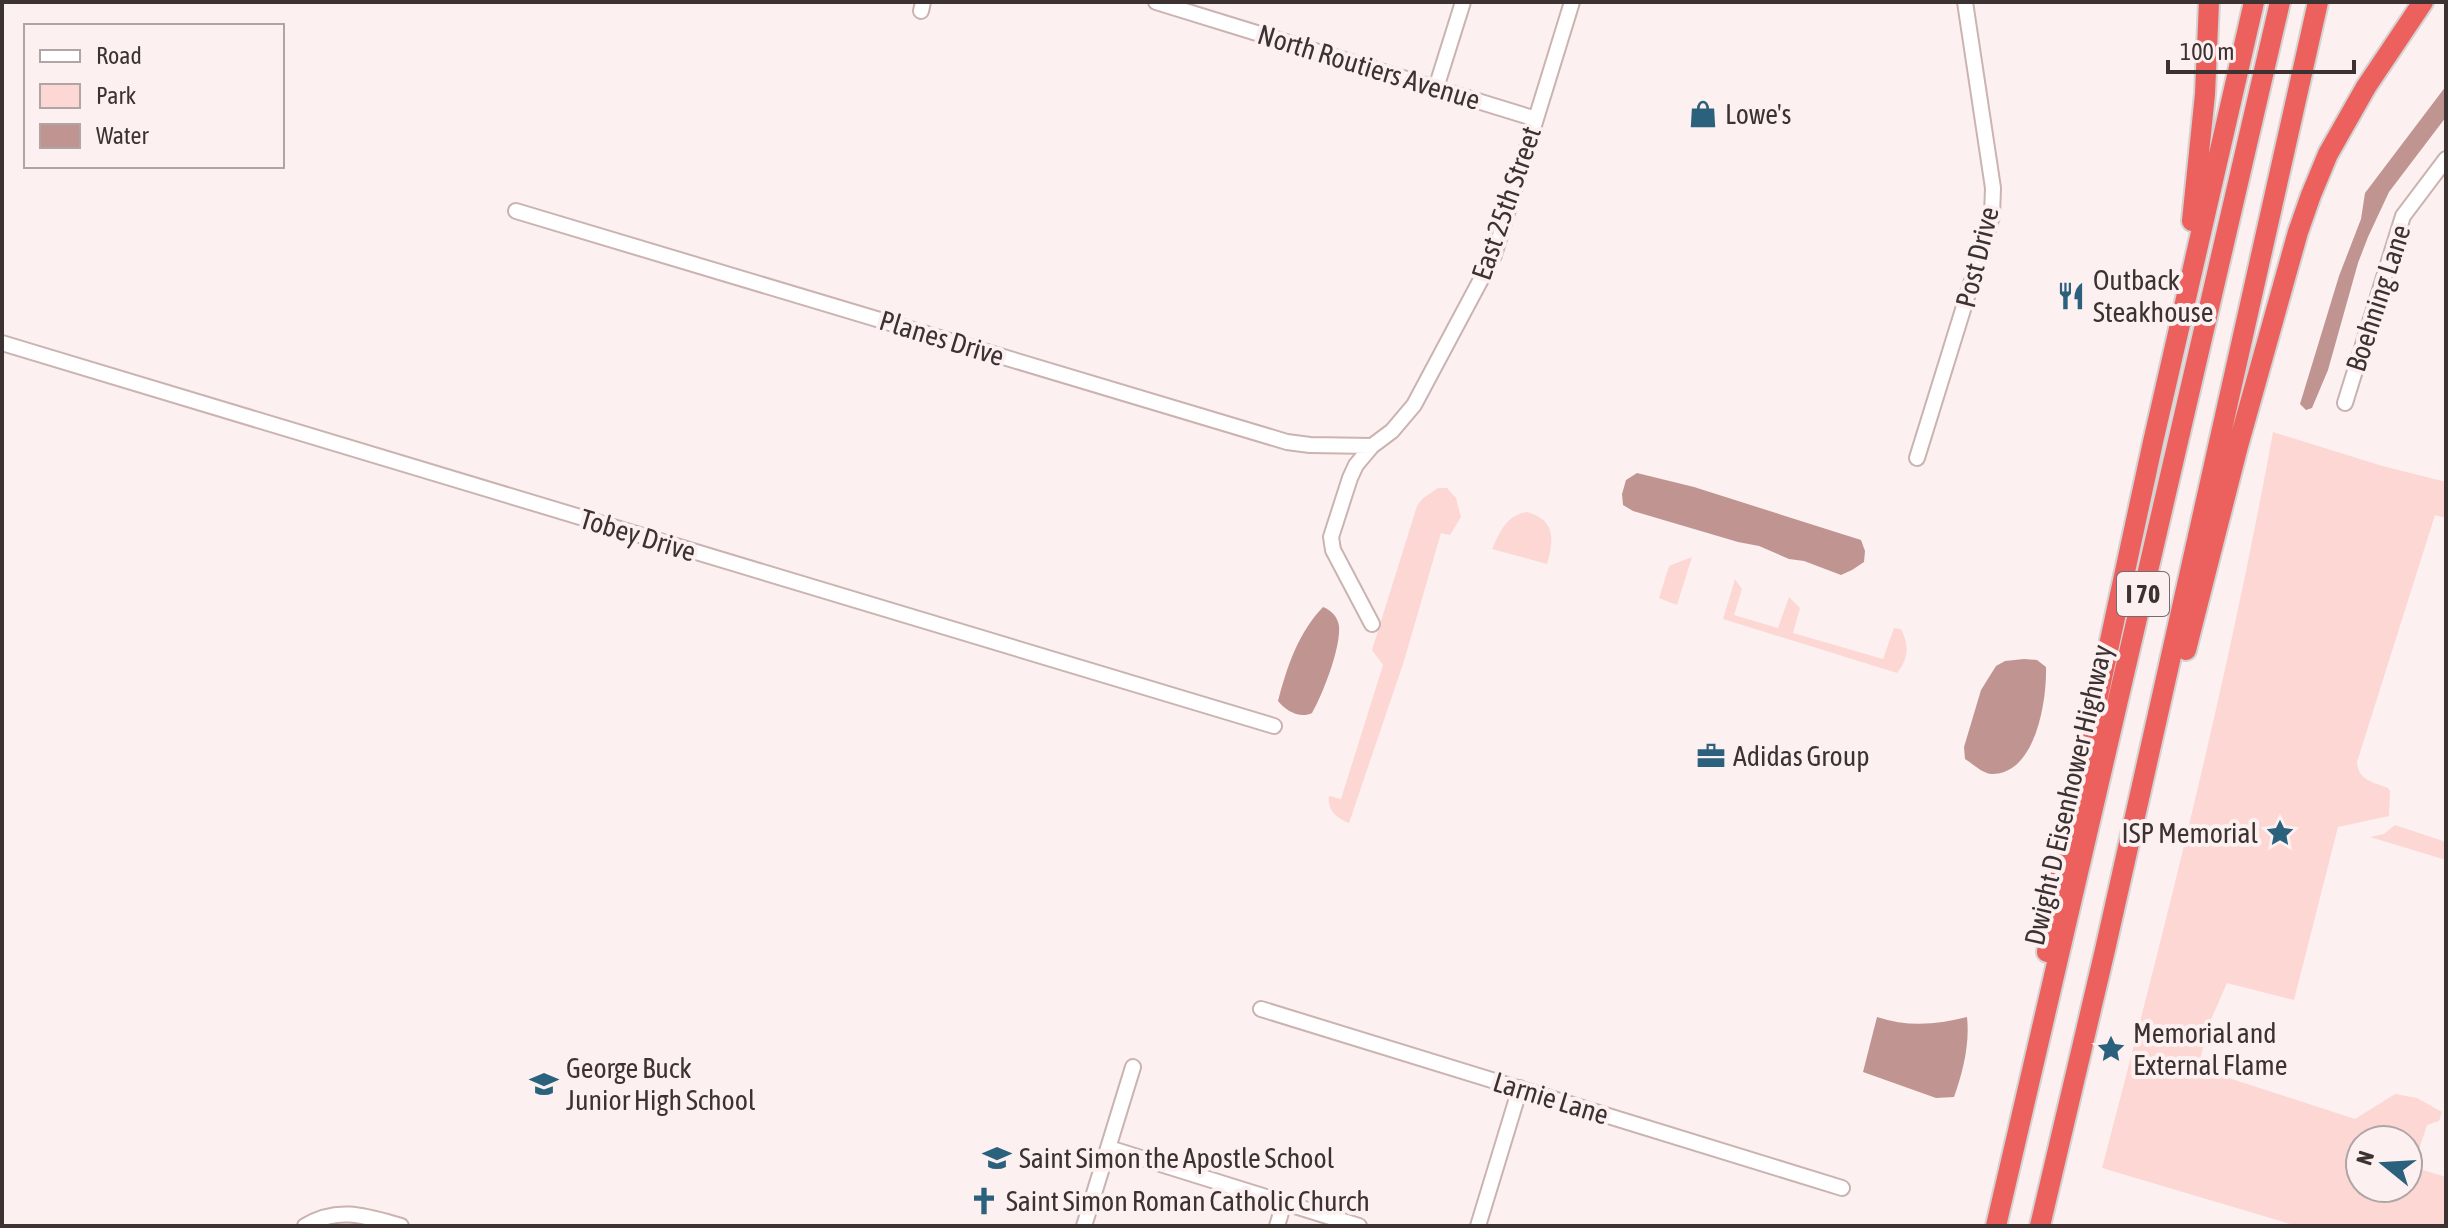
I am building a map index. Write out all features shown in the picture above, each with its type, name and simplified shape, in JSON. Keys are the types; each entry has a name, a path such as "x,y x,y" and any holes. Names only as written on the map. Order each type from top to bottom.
{"highway":[{"path":"2153,442 2196,193 2209,2"},
{"path":"2006,1186 2068,835 2153,442 2254,2"},
{"name":"Dwight D Eisenhower Highway","path":"1996,1226 2280,2"},
{"name":"I 70","path":"2040,1226 2318,2"},
{"path":"2105,950 2157,769 2198,596 2298,232 2328,154 2386,54 2423,2"}],"street":[{"name":"North Routiers Avenue","path":"1156,2 1536,119"},
{"path":"1436,88 1463,2"},
{"name":"East 25th Street","path":"1372,624 1333,550 1331,540 1350,478 1356,465 1372,446 1392,431 1414,405 1489,265 1572,2"},
{"name":"Post Drive","path":"1917,458 1992,216 1993,188 1965,2"},
{"name":"Boehning Lane","path":"2345,403 2403,216 2446,159"},
{"name":"Planes Drive","path":"516,211 1287,442 1372,446"},
{"name":"Tobey Drive","path":"2,343 1274,726"},
{"name":"Larnie Lane","path":"1261,1009 1842,1188"},
{"path":"1084,1226 1133,1067"},
{"path":"1478,1226 1520,1088"},
{"path":"1109,1148 1359,1226"},
{"path":"1277,1226 1284,1203"},
{"path":"305,1226 328,1215 346,1213 401,1226"}],"green space":[{"path":"2273,432 2446,482 2446,518 2435,515 2357,762 2364,777 2390,791 2389,816 2338,827 2294,1000 2227,983 2209,1024 2198,1068 2355,1119 2395,1094 2417,1098 2442,1112 2439,1121 2427,1125 2424,1134 2424,1124 2344,1124 2344,1204 2424,1204 2424,1170 2446,1177 2446,1226 2297,1226 2102,1168 2195,802"},
{"path":"1438,488 1447,488 1456,498 1461,517 1450,535 1441,533 1404,661 1349,823 1333,813 1329,796 1341,799 1383,665 1372,650 1417,506"},
{"path":"1527,512 1548,526 1551,547 1547,564 1492,549 1509,521"},
{"path":"1692,557 1677,605 1659,598 1669,566"},
{"path":"1735,579 1742,589 1734,615 1778,628 1789,597 1800,608 1793,633 1883,659 1894,628 1901,629 1906,646 1904,662 1897,673 1723,619"},
{"path":"2395,825 2446,842 2446,860 2370,837 2384,834"}],"water":[{"path":"2446,86 2446,117 2389,192 2358,263 2328,370 2312,408 2306,410 2300,404 2339,276 2361,219 2365,193"},
{"path":"1637,473 1694,487 1861,540 1865,551 1864,562 1841,575 1759,546 1633,511 1623,505 1622,494 1626,480"},
{"path":"1323,607 1334,614 1338,623 1337,646 1326,683 1312,713 1298,714 1278,701 1294,651"},
{"path":"2037,660 2046,667 2044,698 2036,733 2019,762 2007,771 1989,774 1965,759 1964,747 1981,690 1996,666 2005,661"},
{"path":"1877,1017 1922,1024 1967,1017 1965,1057 1954,1097 1936,1098 1863,1072"}],"place":[{"name":"Lowe's","path":"1703,114"},
{"name":"Outback Steakhouse","path":"2071,296"},
{"name":"Adidas Group","path":"1711,756"},
{"name":"ISP Memorial","path":"2280,833"},
{"name":"Memorial and External Flame","path":"2111,1049"},
{"name":"George Buck Junior High School","path":"544,1084"},
{"name":"Saint Simon the Apostle School","path":"997,1158"},
{"name":"Saint Simon Roman Catholic Church","path":"984,1201"}]}
